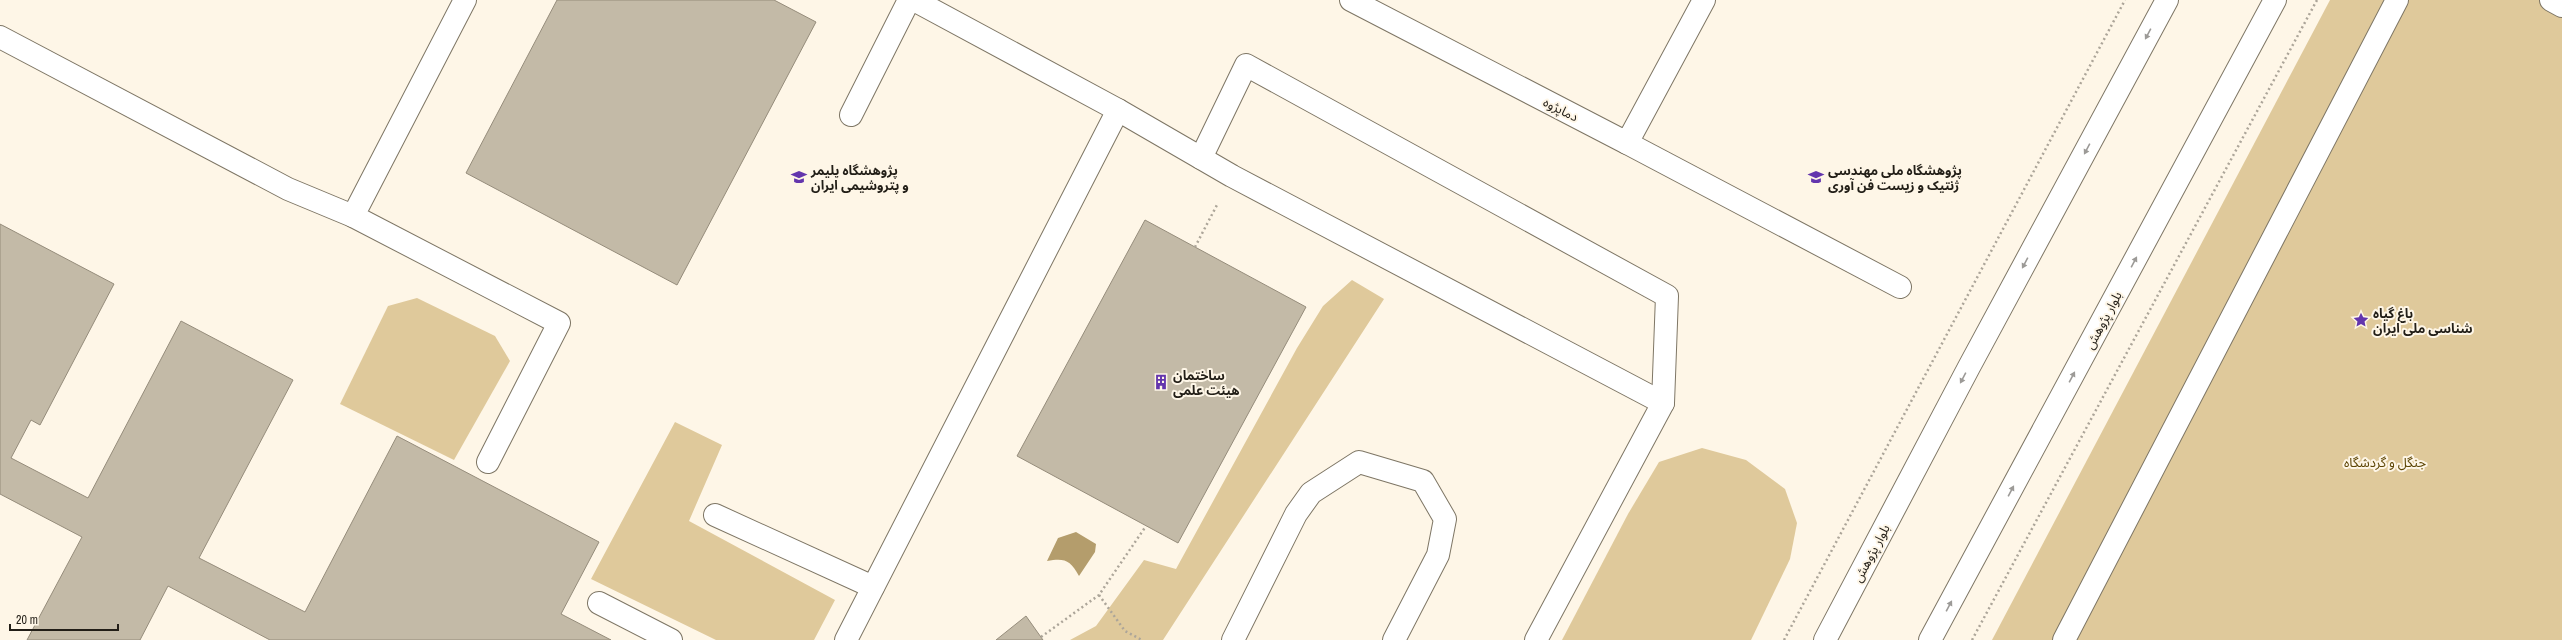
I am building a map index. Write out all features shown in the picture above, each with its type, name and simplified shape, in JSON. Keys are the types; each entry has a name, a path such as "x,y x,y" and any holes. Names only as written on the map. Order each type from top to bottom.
{"street":[{"path":"353,216 465,0"},
{"path":"852,115 909,0"},
{"path":"914,0 1118,110 1232,176 1663,403"},
{"name":"دماپژوه","path":"1352,0 1900,287"},
{"path":"1627,143 1704,0"},
{"name":"بلوار پژوهش","path":"1825,640 1976,353 2167,0"},
{"name":"بلوار پژوهش","path":"1930,640 2275,0"},
{"path":"2064,640 2397,0"},
{"path":"2551,0 2562,6"},
{"path":"0,37 288,189 353,216 559,323 488,462"},
{"path":"1201,158 1246,65 1667,296 1663,403 1536,640"},
{"path":"846,640 1118,110"},
{"path":"1233,640 1296,514 1311,493 1359,462 1423,481 1445,519 1438,555 1394,640"},
{"path":"715,515 873,587"},
{"path":"599,603 671,640"}],"path":[{"path":"1784,640 2126,0"},
{"path":"1972,640 2317,0"},
{"path":"1195,247 1232,176"},
{"path":"1041,637 1099,595 1146,526"},
{"path":"1099,595 1125,631 1142,640"}],"green space":[{"name":"باغ گیاه‌ شناسی ملی ایران","path":"2330,0 2562,0 2562,640 1992,640"},
{"path":"1352,280 1384,299 1163,640 1070,640 1096,626 1144,560 1176,569 1297,348 1323,306"},
{"path":"417,298 495,336 510,361 454,460 340,404 388,306"},
{"path":"675,422 722,445 689,521 835,600 814,640 716,640 591,579"},
{"path":"1702,448 1746,460 1785,489 1797,523 1790,559 1751,640 1562,640 1628,514 1659,462"}],"shaded area":[{"path":"1076,532 1096,544 1095,552 1079,576 1073,566 1066,561 1047,561 1058,538"}],"building":[{"path":"557,0 774,0 816,22 677,285 466,173"},
{"name":"ساختمان هیئت علمی","path":"1145,220 1306,307 1178,543 1017,456"},
{"path":"0,224 114,284 40,425 31,420 11,458 88,498 181,321 293,380 199,558 305,612 397,436 599,542 561,614 611,640 270,640 168,586 140,640 27,640 82,537 0,494"},
{"path":"1026,616 1043,640 996,640"}],"place":[{"name":"پژوهشگاه پلیمر و پتروشیمی ایران","path":"799,177"},
{"name":"پژوهشگاه ملی مهندسی ژنتیک و زیست فن آوری","path":"1816,177"},
{"name":"باغ گیاه‌ شناسی ملی ایران","path":"2361,320"},
{"name":"ساختمان هیئت علمی","path":"1161,382"}],"park label":[{"name":"جنگل و گردشگاه","path":"2385,462"}]}
